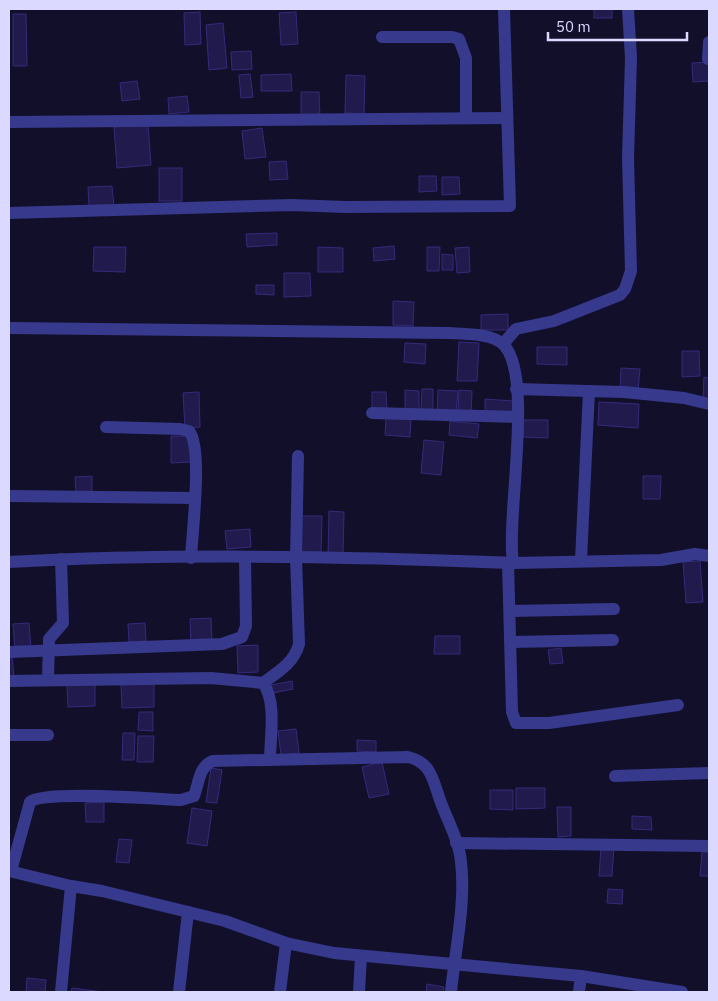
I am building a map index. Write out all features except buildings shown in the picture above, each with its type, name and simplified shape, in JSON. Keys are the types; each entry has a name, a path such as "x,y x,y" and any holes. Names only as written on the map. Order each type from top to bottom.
{"street":[{"path":"9,213 292,205 345,207 510,206 504,9"},
{"path":"503,344 516,330 554,321 604,302 620,295 627,284 631,271 628,158 631,58 628,9"},
{"path":"382,38 452,37 459,39 466,58 466,118"},
{"path":"708,59 709,42"},
{"path":"9,122 506,118"},
{"path":"9,328 449,333 485,336 503,344 514,363 518,417 512,524 510,611 512,712 516,723 549,722 678,705"},
{"path":"516,389 589,391 684,398 709,404"},
{"path":"582,560 589,391"},
{"path":"372,414 518,417"},
{"path":"106,427 190,431 193,436 194,445 191,558"},
{"path":"9,681 211,678 263,683 288,665 296,654 299,626 296,558 298,456"},
{"path":"9,496 194,498"},
{"path":"9,562 62,559 296,558 511,563 582,560 661,560 695,554 709,556"},
{"path":"9,652 222,644 236,640 242,637 246,626 245,558"},
{"path":"48,680 47,650 49,639 63,624 62,559"},
{"path":"510,611 614,608"},
{"path":"511,642 613,640"},
{"path":"263,683 268,689 271,708 270,760"},
{"path":"9,735 48,735"},
{"path":"451,992 454,965 462,885 461,860 428,768 420,760 408,756 213,761 206,763 194,796 181,800 60,796 34,799 30,802 10,871 71,886 102,890 226,921 286,942 334,953 454,965 581,976 639,989 682,992"},
{"path":"615,776 709,773"},
{"path":"456,842 709,846"},
{"path":"60,992 71,886"},
{"path":"180,992 188,912"},
{"path":"280,992 286,942"},
{"path":"358,992 361,956"},
{"path":"579,992 581,976"}]}
